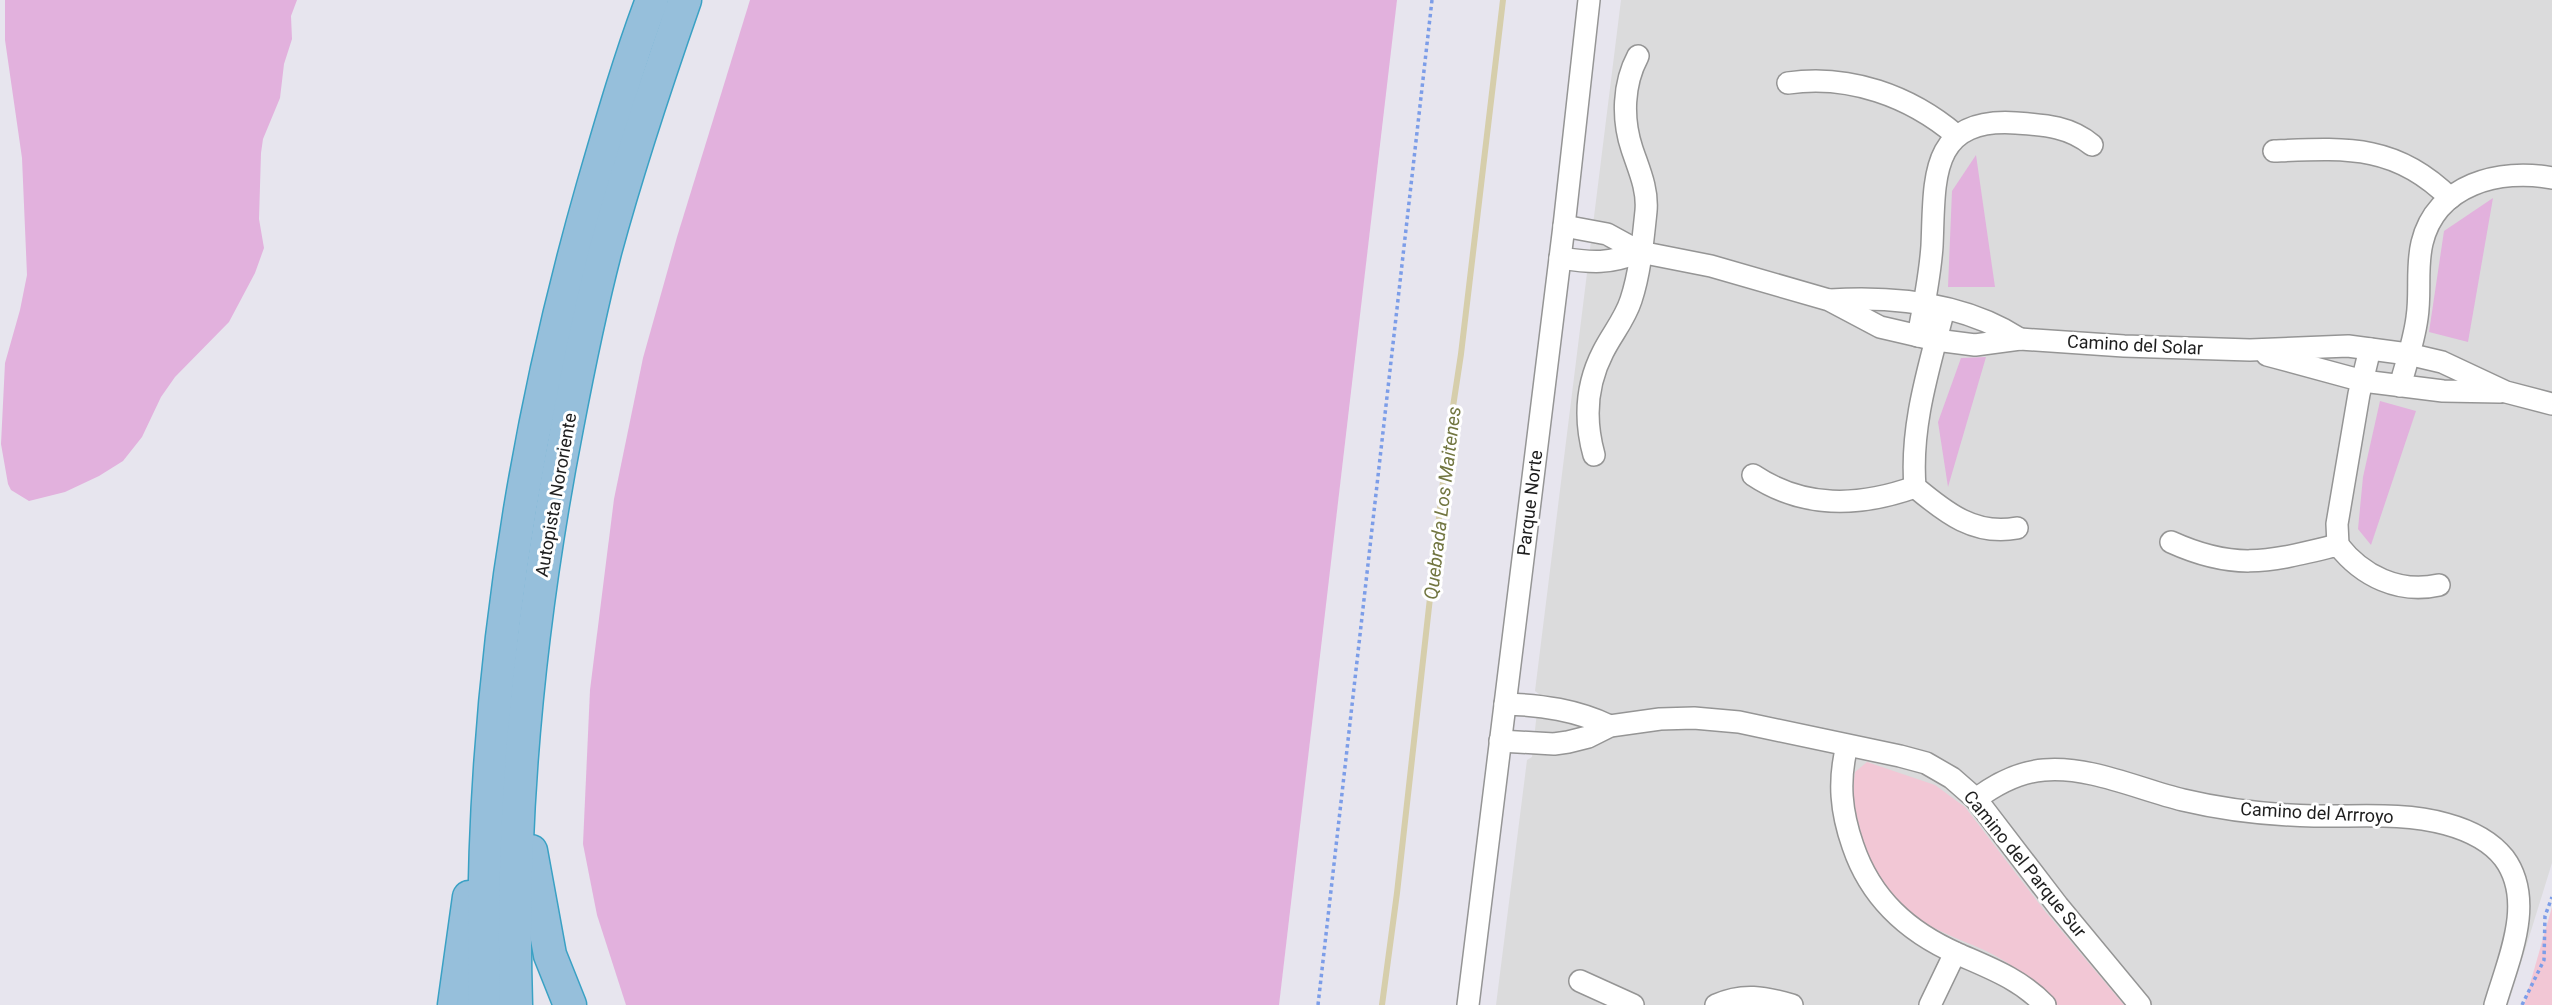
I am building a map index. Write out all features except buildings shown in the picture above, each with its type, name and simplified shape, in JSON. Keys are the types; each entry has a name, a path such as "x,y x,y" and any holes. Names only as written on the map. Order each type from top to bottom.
{"highway":[{"name":"Autopista Nororiente","path":"485,1005 488,774 506,605 520,512 544,380 584,218 622,88 652,0"},
{"name":"Autopista Nororiente","path":"516,1005 516,858 522,747 542,575 558,473 605,254 684,0"},
{"path":"522,747 537,889 550,955 570,1005"},
{"path":"454,1005 488,774"}],"street":[{"name":"Parque Norte","path":"1468,1005 1564,226 1589,0"},
{"path":"1594,455 1587,419 1590,384 1600,358 1628,309 1634,292 1646,199 1628,133 1625,106 1630,74 1638,56"},
{"path":"1788,83 1820,80 1880,91 1925,111 1956,135"},
{"path":"2017,528 1997,530 1967,524 1942,510 1915,487 1917,416 1927,338 1934,307 1933,192 1941,160 1956,135 1973,126 1996,122 2061,128 2073,132 2092,145"},
{"path":"2274,151 2341,150 2396,159 2427,177 2450,198"},
{"path":"2400,386 2417,319 2421,244 2427,228 2450,198 2467,186 2498,176 2515,174 2552,178"},
{"name":"Camino del Solar","path":"1564,226 1607,234 1640,251 1711,266 1829,300 1880,327 1927,338 1975,345 2020,339 2250,350 2336,345 2408,354 2457,368 2506,392 2552,404"},
{"path":"1560,258 1603,263 1640,251"},
{"name":"Camino del Solar","path":"1829,300 1879,298 1934,307 1987,321 2020,339"},
{"path":"2370,349 2337,524 2338,545 2355,565 2393,584 2415,588 2439,585"},
{"name":"Camino del Solar","path":"2250,350 2363,381 2443,391 2506,392"},
{"path":"1753,475 1790,495 1823,502 1869,500 1915,487"},
{"path":"2171,542 2206,556 2248,562 2283,559 2338,545"},
{"path":"1505,704 1557,708 1610,726"},
{"name":"Camino del Parque Sur","path":"1610,726 1677,718 1716,719 1899,755 1926,763 1952,778 1976,799 2058,906 2140,1005"},
{"path":"1500,741 1569,742 1588,737 1610,726"},
{"path":"1847,746 1840,781 1843,807 1852,844 1864,873 1885,904 1911,928 1955,953 2012,978 2045,1005"},
{"name":"Camino del Arrroyo","path":"1976,799 2012,778 2043,770 2059,770 2095,775 2183,800 2242,810 2311,816 2418,818 2469,832 2496,849 2517,882 2518,920 2495,1005"},
{"path":"1930,1005 1955,953"},
{"path":"1580,981 1633,1005"},
{"path":"1716,1005 1729,999 1755,996 1792,1005"}],"path":[{"path":"1318,1005 1432,0"},
{"path":"2522,1005 2544,960 2545,916 2552,897"}],"shaded area":[{"path":"5,0 297,0 291,16 292,39 284,64 280,98 263,139 261,153 259,219 264,248 255,273 229,322 175,377 161,397 142,437 123,461 65,492 29,501 11,490 8,484 1,444 5,363 27,275 22,158 5,40"},
{"path":"750,0 1397,0 1279,1005 626,1005 597,915 583,844 590,690 614,499 643,358"},
{"path":"1621,0 2552,0 2552,863 2508,1005 1496,1005 1527,760 1532,757 1539,694 1535,691"},
{"path":"1976,155 1995,287 1948,287 1952,191"},
{"path":"2493,198 2468,342 2429,332 2444,231"},
{"path":"1986,357 1948,487 1938,422 1961,358"},
{"path":"2380,401 2416,411 2371,545 2358,529 2363,477"},
{"path":"1867,762 1935,785 1965,807 2044,910 2124,1005 2056,1005 2014,967 1984,950 1932,927 1897,902 1876,871 1857,818 1854,800 1855,772"},
{"path":"2552,907 2552,1005 2524,1005"}],"waterway":[{"name":"Quebrada Los Maitenes","path":"1382,1005 1447,446 1461,354 1503,0"}]}
